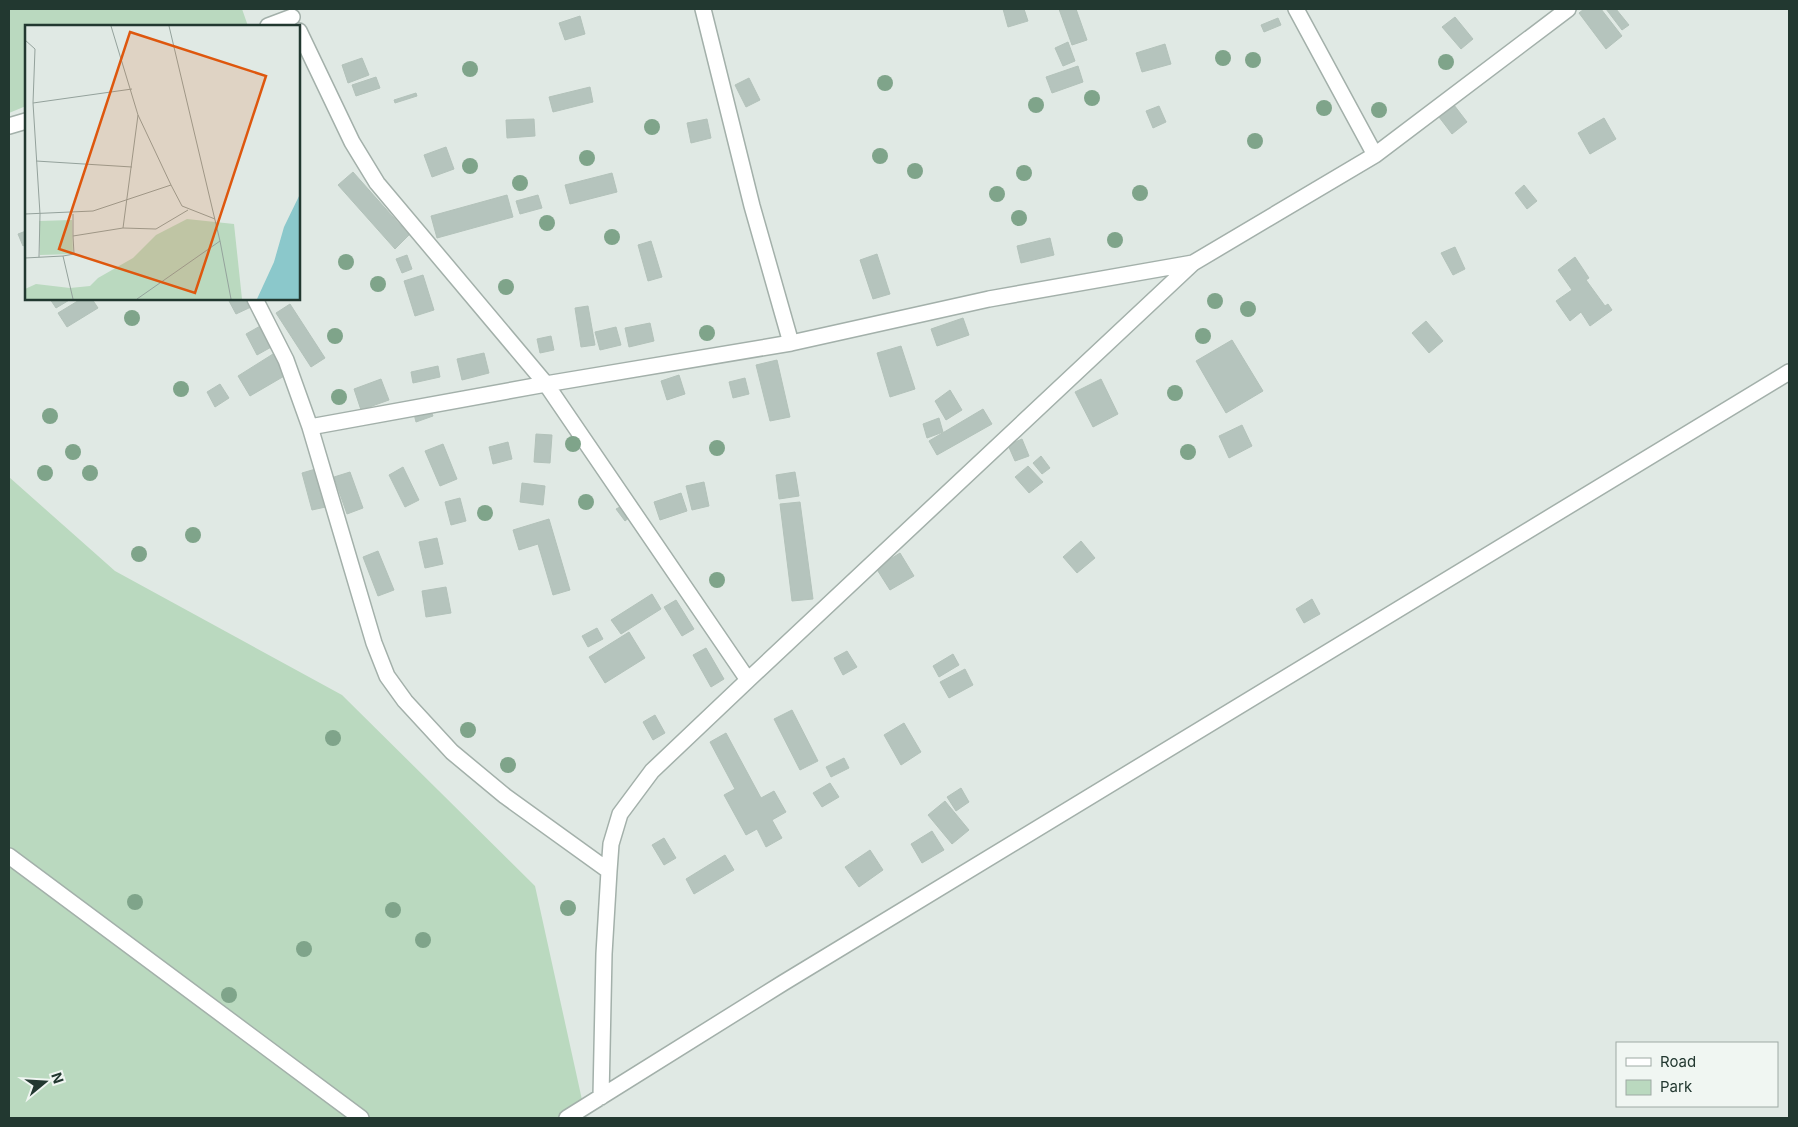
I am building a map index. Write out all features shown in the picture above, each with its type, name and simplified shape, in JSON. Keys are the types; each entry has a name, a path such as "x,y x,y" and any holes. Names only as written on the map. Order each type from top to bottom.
{"street":[{"path":"703,9 752,206 792,343"},
{"path":"1296,9 1375,155"},
{"path":"601,1098 604,954 611,844 620,814 652,770 1193,263 1375,155 1568,9"},
{"path":"273,25 294,21"},
{"path":"300,34 352,142 377,183 546,384 748,680"},
{"path":"9,126 25,121"},
{"path":"310,427 546,384 792,343 989,298 1193,263"},
{"path":"256,300 286,360 310,427 371,634 387,676 405,701 452,752 505,796 609,871"},
{"path":"567,1118 783,983 1789,372"},
{"path":"9,856 361,1118"}],"green space":[{"path":"9,9 242,9 248,25 25,25 25,106 9,113"},
{"path":"9,477 115,571 342,695 535,886 586,1118 9,1118"}],"building":[{"path":"1003,9 1024,9 1028,21 1008,27"},
{"path":"1059,9 1076,9 1087,40 1072,45"},
{"path":"1584,9 1601,9 1622,36 1606,49 1579,13"},
{"path":"1606,9 1616,9 1629,25 1622,30"},
{"path":"580,16 585,34 565,40 559,23"},
{"path":"1455,17 1473,39 1461,49 1442,27"},
{"path":"1278,18 1281,25 1264,32 1261,25"},
{"path":"1068,42 1075,61 1063,66 1055,48"},
{"path":"1165,44 1171,64 1142,72 1136,53"},
{"path":"362,58 369,75 348,83 342,65"},
{"path":"1078,66 1083,82 1052,93 1046,77"},
{"path":"376,77 380,88 356,96 352,85"},
{"path":"749,78 760,100 746,107 735,85"},
{"path":"590,87 593,102 553,112 549,97"},
{"path":"416,93 417,96 395,103 394,100"},
{"path":"1454,105 1467,122 1452,134 1439,117"},
{"path":"1159,106 1166,122 1153,128 1146,111"},
{"path":"1604,118 1616,139 1590,154 1578,133"},
{"path":"534,119 535,136 507,138 506,120"},
{"path":"707,119 711,138 691,143 687,123"},
{"path":"446,147 454,169 432,177 424,155"},
{"path":"353,172 409,235 395,249 338,185"},
{"path":"612,173 617,192 570,204 565,185"},
{"path":"1524,185 1537,201 1527,209 1515,193"},
{"path":"507,195 513,217 437,238 431,216"},
{"path":"538,195 542,208 520,214 516,201"},
{"path":"25,231 25,245 23,246 18,234"},
{"path":"1050,238 1054,255 1021,263 1017,246"},
{"path":"651,241 662,277 648,281 638,245"},
{"path":"1455,247 1465,269 1453,275 1441,253"},
{"path":"877,254 890,294 873,299 860,260"},
{"path":"407,255 412,269 402,273 396,259"},
{"path":"1575,257 1589,278 1586,280 1605,306 1608,304 1612,310 1590,326 1581,312 1570,321 1556,301 1572,290 1558,270"},
{"path":"423,275 434,310 415,316 404,281"},
{"path":"51,300 69,300 56,308"},
{"path":"79,300 93,300 98,308 67,327 58,313"},
{"path":"229,300 247,300 251,307 236,314"},
{"path":"290,304 325,358 311,367 276,313"},
{"path":"588,306 595,345 581,347 575,308"},
{"path":"963,318 969,335 937,346 931,329"},
{"path":"1426,321 1443,341 1429,353 1412,333"},
{"path":"650,323 654,341 629,347 625,328"},
{"path":"262,325 273,346 257,355 246,334"},
{"path":"616,327 621,345 600,350 595,332"},
{"path":"551,336 554,350 540,353 537,339"},
{"path":"1232,340 1263,391 1226,413 1196,361"},
{"path":"901,346 915,389 890,397 877,353"},
{"path":"484,353 489,373 462,380 457,359"},
{"path":"273,354 286,375 250,396 238,376"},
{"path":"777,360 790,417 770,421 756,365"},
{"path":"438,366 440,377 413,383 411,372"},
{"path":"679,375 685,394 667,400 661,381"},
{"path":"745,378 749,394 733,398 729,382"},
{"path":"381,379 389,400 361,410 354,389"},
{"path":"1101,379 1118,414 1093,427 1075,392"},
{"path":"220,384 229,398 215,407 207,392"},
{"path":"950,390 962,410 946,420 935,401"},
{"path":"430,409 433,416 416,422 414,414"},
{"path":"983,409 992,424 937,455 929,441"},
{"path":"939,418 943,432 927,438 923,424"},
{"path":"1242,425 1252,446 1229,458 1219,436"},
{"path":"536,434 552,435 550,463 534,462"},
{"path":"1022,439 1029,456 1015,461 1008,445"},
{"path":"508,442 512,459 493,464 489,447"},
{"path":"443,444 457,479 440,486 425,451"},
{"path":"1041,456 1050,468 1042,474 1033,463"},
{"path":"1028,466 1043,482 1029,493 1015,477"},
{"path":"403,467 419,500 405,507 389,475"},
{"path":"319,468 330,506 312,510 302,473"},
{"path":"350,472 363,508 347,514 334,477"},
{"path":"795,472 799,496 779,499 776,475"},
{"path":"704,482 709,506 692,510 686,486"},
{"path":"522,483 545,486 543,505 520,502"},
{"path":"681,493 687,511 660,520 654,502"},
{"path":"460,498 466,521 451,525 445,502"},
{"path":"800,502 813,599 792,601 780,504"},
{"path":"622,506 630,517 625,521 616,509"},
{"path":"549,519 570,590 553,595 538,544 519,550 513,530"},
{"path":"437,538 443,564 425,568 419,542"},
{"path":"1081,541 1095,558 1077,573 1063,557"},
{"path":"378,551 394,590 378,596 363,557"},
{"path":"900,553 914,576 890,590 876,568"},
{"path":"446,587 451,613 426,617 422,591"},
{"path":"652,594 661,609 621,634 611,620"},
{"path":"1312,599 1320,614 1304,623 1296,609"},
{"path":"676,600 694,629 682,636 664,607"},
{"path":"597,628 603,639 588,647 582,636"},
{"path":"629,632 645,658 605,683 589,657"},
{"path":"706,648 724,679 711,687 693,655"},
{"path":"847,651 857,667 843,675 834,658"},
{"path":"953,654 959,665 939,677 933,666"},
{"path":"965,669 973,685 949,698 940,682"},
{"path":"792,710 818,761 800,770 774,719"},
{"path":"655,715 665,733 653,740 643,722"},
{"path":"904,723 921,752 901,765 884,735"},
{"path":"726,733 761,798 774,791 786,812 772,820 782,838 766,847 757,829 746,835 724,795 735,789 710,742"},
{"path":"844,758 849,768 831,777 826,767"},
{"path":"830,783 839,797 822,807 813,793"},
{"path":"961,788 969,802 956,811 947,797"},
{"path":"945,801 969,830 952,844 928,815"},
{"path":"932,831 944,850 922,863 911,844"},
{"path":"664,838 676,858 664,865 652,845"},
{"path":"870,850 883,870 859,887 845,867"},
{"path":"725,855 734,870 694,894 686,879"}]}
